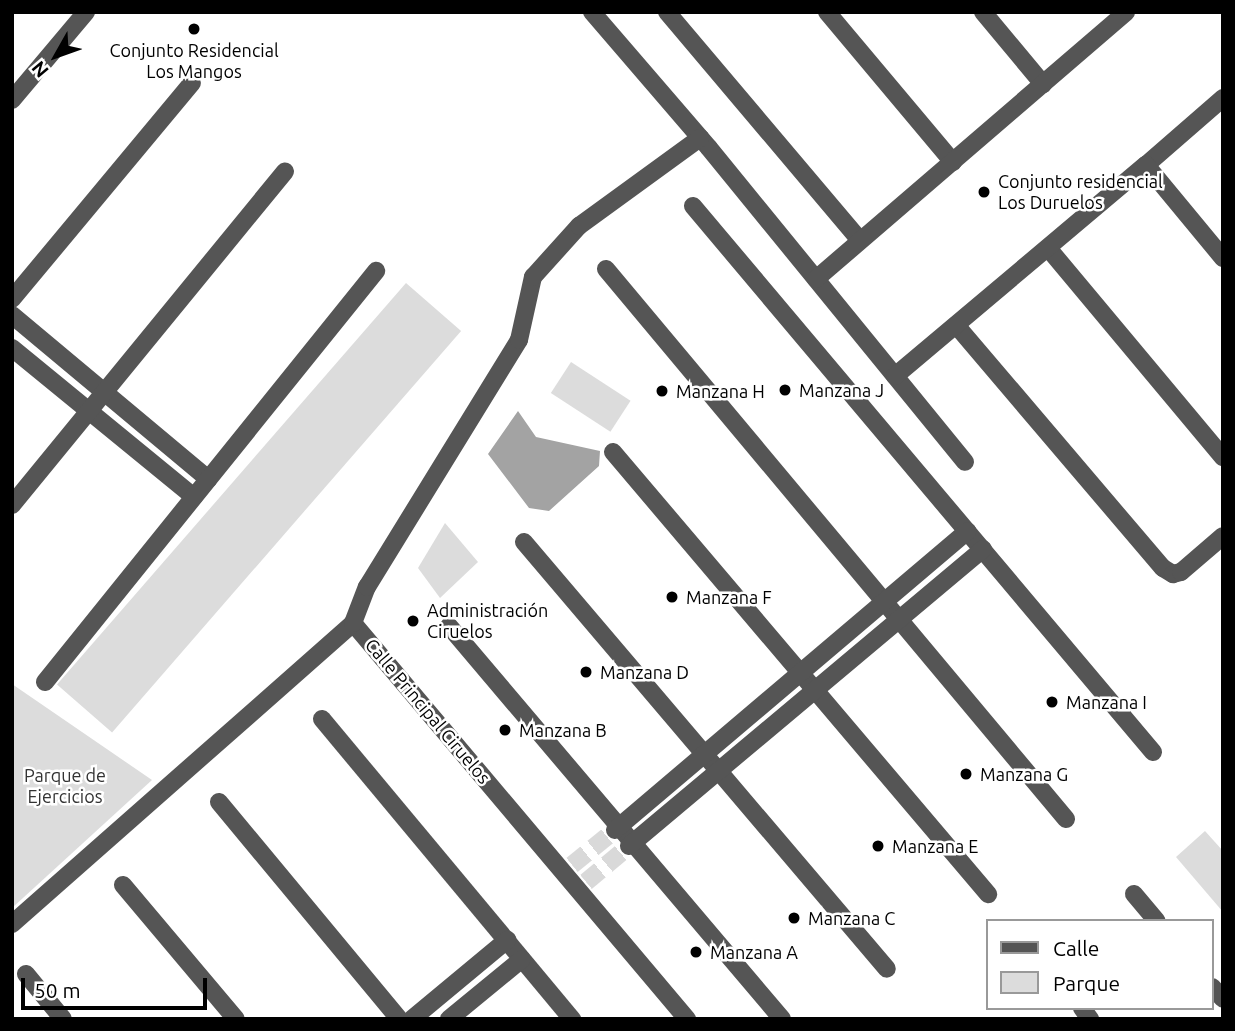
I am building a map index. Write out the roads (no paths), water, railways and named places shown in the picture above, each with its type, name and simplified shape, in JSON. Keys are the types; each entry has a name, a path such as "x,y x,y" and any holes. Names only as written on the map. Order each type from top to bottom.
{"street":[{"path":"12,100 86,12"},
{"path":"592,12 700,138 965,462"},
{"path":"667,12 860,240"},
{"path":"827,12 953,162"},
{"path":"983,12 1043,84"},
{"path":"816,278 1126,12"},
{"path":"12,299 192,83"},
{"path":"895,376 1223,98"},
{"path":"353,622 367,587 519,340 524,303 540,267 579,226 700,138"},
{"path":"1146,165 1223,258"},
{"path":"12,505 285,172"},
{"path":"693,206 1153,752"},
{"path":"1048,248 1223,457"},
{"path":"606,270 1066,819"},
{"path":"45,682 376,271"},
{"path":"12,315 208,479"},
{"path":"956,324 1163,568 1173,575 1181,572 1223,536"},
{"path":"12,348 194,497"},
{"path":"613,452 988,894"},
{"path":"617,828 967,531"},
{"path":"524,542 887,969"},
{"path":"631,844 983,549"},
{"name":"Calle Principal Ciruelos","path":"12,924 353,622 568,869 687,1019"},
{"path":"449,626 617,828 782,1019"},
{"path":"322,719 572,1019"},
{"path":"219,802 399,1019"},
{"path":"123,885 236,1019"},
{"path":"1134,894 1155,919"},
{"path":"412,1019 507,940"},
{"path":"449,1019 522,959"},
{"path":"26,974 63,1019"}],"tunnel":[{"path":"572,865 615,830"},
{"path":"586,882 629,846"}],"place":[{"name":"Conjunto Residencial Los Mangos","path":"194,29"},
{"name":"Conjunto residencial Los Duruelos","path":"984,192"},
{"name":"Manzana J","path":"785,390"},
{"name":"Manzana H","path":"662,391"},
{"name":"Manzana F","path":"672,597"},
{"name":"Administración Ciruelos","path":"413,621"},
{"name":"Manzana D","path":"586,672"},
{"name":"Manzana I","path":"1052,702"},
{"name":"Manzana B","path":"505,730"},
{"name":"Manzana G","path":"966,774"},
{"name":"Manzana E","path":"878,846"},
{"name":"Manzana C","path":"794,918"},
{"name":"Manzana A","path":"696,952"}],"park label":[{"name":"Parque de Ejercicios","path":"65,786"}]}
